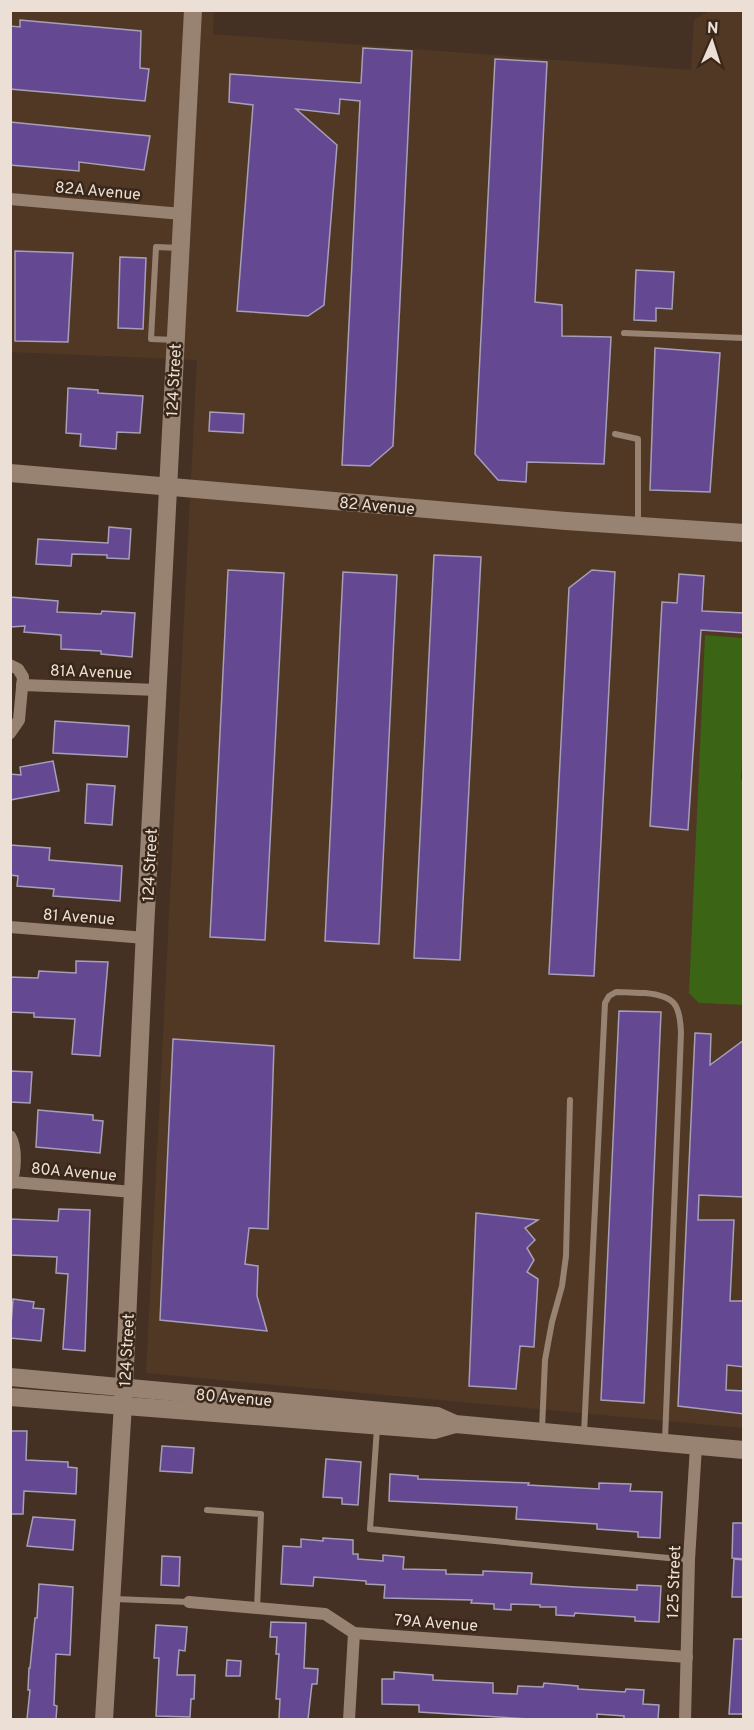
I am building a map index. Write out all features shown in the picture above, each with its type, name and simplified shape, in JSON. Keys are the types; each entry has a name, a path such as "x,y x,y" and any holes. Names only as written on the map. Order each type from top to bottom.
{"street":[{"name":"124 Street","path":"104,1719 124,1387 193,10"},
{"name":"82A Avenue","path":"10,199 182,214"},
{"name":"82 Avenue","path":"10,473 744,533"},
{"path":"10,665 21,672 22,685 19,720 10,733"},
{"name":"81A Avenue","path":"22,685 158,690"},
{"name":"81 Avenue","path":"10,927 145,938"},
{"name":"80A Avenue","path":"10,1136 14,1143 11,1183 133,1192"},
{"name":"80 Avenue","path":"10,1377 437,1416 455,1424 744,1450"},
{"name":"80 Avenue","path":"10,1397 434,1430 455,1424"},
{"name":"125 Street","path":"685,1719 689,1560 696,1446"},
{"name":"79A Avenue","path":"189,1602 325,1614 354,1633 687,1657"},
{"path":"349,1719 354,1633"}],"lane":[{"path":"624,333 744,338"},
{"path":"615,434 638,439 638,526"},
{"path":"584,1436 605,1004 609,996 616,992 662,995 671,999 678,1007 681,1016 665,1444"},
{"path":"542,1432 545,1360 562,1286 566,1256 570,1100"},
{"path":"377,1426 370,1529 689,1560"},
{"path":"207,1510 261,1514 257,1608"},
{"path":"111,1599 189,1602"}],"shaded area":[{"path":"11,11 214,11 213,34 691,70 694,20 709,11 743,11 743,638 705,636 699,1003 743,1005 743,1428 146,1373 197,360 11,352"}],"green space":[{"path":"705,635 743,638 744,722 741,779 744,780 743,1005 699,1003 689,993"}],"building":[{"path":"20,20 141,31 140,68 149,69 145,101 10,89 10,26 20,27"},
{"path":"363,48 412,51 393,446 370,466 342,465 360,101 340,99 339,114 296,109 337,145 324,305 308,316 237,311 253,105 229,102 230,74 361,83"},
{"path":"495,59 547,62 535,302 562,305 562,336 611,337 604,464 527,462 526,482 498,480 475,454"},
{"path":"10,122 150,136 144,170 79,162 79,171 10,165"},
{"path":"15,251 73,253 68,342 15,341"},
{"path":"120,257 146,258 143,329 118,328"},
{"path":"636,270 674,272 672,309 656,308 656,321 634,320"},
{"path":"655,348 720,353 710,492 650,490"},
{"path":"68,388 143,396 140,433 117,432 116,449 80,446 81,434 66,433"},
{"path":"210,412 244,414 243,433 209,431"},
{"path":"109,527 131,529 129,559 107,558 107,555 72,554 71,566 36,564 38,539 108,543"},
{"path":"434,555 481,557 460,960 414,958"},
{"path":"228,570 284,573 265,940 210,937"},
{"path":"592,570 615,572 594,976 549,974 569,588"},
{"path":"343,572 397,575 379,944 325,941"},
{"path":"679,574 704,576 702,611 744,613 744,633 701,630 688,830 650,826 662,602 677,603"},
{"path":"10,597 58,601 57,612 135,613 132,657 101,654 101,651 61,649 61,635 24,632 25,626 10,627"},
{"path":"55,721 129,726 127,757 53,753"},
{"path":"53,761 59,791 10,800 10,774 21,775 20,767"},
{"path":"87,784 115,786 112,825 85,823"},
{"path":"10,845 50,848 49,860 122,866 120,901 53,896 54,889 17,886 18,876 10,875"},
{"path":"76,961 108,962 100,1056 72,1054 75,1019 34,1017 34,1013 10,1012 10,977 38,978 39,971 76,973"},
{"path":"619,1011 661,1012 644,1403 601,1400"},
{"path":"695,1033 711,1034 710,1065 744,1040 744,1197 699,1195 698,1220 734,1220 730,1301 744,1301 744,1367 727,1365 726,1390 744,1391 744,1414 678,1406"},
{"path":"173,1039 274,1046 268,1229 249,1228 245,1264 258,1266 257,1296 267,1331 160,1320"},
{"path":"10,1071 32,1072 30,1103 10,1102"},
{"path":"38,1110 93,1115 93,1120 103,1121 100,1153 36,1147"},
{"path":"59,1209 90,1210 85,1351 63,1349 68,1274 56,1273 57,1257 10,1255 10,1219 58,1221"},
{"path":"476,1213 538,1220 525,1228 535,1240 527,1248 534,1260 527,1272 538,1279 534,1347 520,1346 516,1389 469,1386"},
{"path":"13,1299 34,1302 33,1308 44,1309 41,1341 10,1338"},
{"path":"10,1431 27,1431 26,1460 68,1462 68,1467 77,1468 76,1494 24,1491 23,1514 10,1514"},
{"path":"162,1446 194,1448 192,1473 160,1471"},
{"path":"326,1459 361,1462 358,1505 342,1504 342,1498 323,1497"},
{"path":"390,1474 418,1476 418,1479 529,1483 528,1485 599,1489 599,1483 631,1484 630,1491 662,1492 660,1538 638,1537 638,1532 597,1529 597,1524 516,1519 517,1507 389,1501"},
{"path":"33,1517 75,1520 73,1550 27,1546"},
{"path":"733,1523 744,1523 744,1559 732,1558"},
{"path":"323,1538 353,1540 353,1554 358,1554 358,1559 383,1561 383,1555 404,1557 403,1569 446,1570 446,1574 483,1575 483,1571 532,1573 531,1584 576,1587 637,1590 637,1585 661,1586 659,1622 635,1621 635,1617 575,1613 574,1616 556,1615 556,1607 540,1607 540,1605 511,1604 511,1610 494,1609 494,1604 471,1603 472,1600 384,1598 385,1585 366,1584 366,1581 314,1577 313,1586 281,1584 283,1546 301,1547 301,1539 323,1541"},
{"path":"162,1556 180,1557 179,1586 161,1585"},
{"path":"734,1559 744,1560 744,1597 732,1597"},
{"path":"39,1584 73,1587 70,1655 56,1654 54,1705 57,1706 56,1719 27,1719 30,1690 28,1690 29,1668 35,1618 37,1618"},
{"path":"271,1622 306,1623 304,1668 318,1669 317,1684 312,1684 308,1719 279,1719 280,1699 276,1699 279,1654 276,1654 277,1637 270,1637"},
{"path":"156,1625 187,1627 185,1651 179,1650 177,1675 195,1675 194,1699 191,1699 190,1717 156,1716 159,1658 154,1658"},
{"path":"734,1639 744,1639 744,1714 729,1714"},
{"path":"227,1660 241,1661 240,1676 226,1676"},
{"path":"394,1672 433,1675 433,1680 493,1683 493,1693 517,1694 518,1686 543,1687 544,1683 578,1686 578,1689 625,1692 626,1689 644,1690 643,1704 659,1705 658,1719 624,1719 624,1716 597,1714 597,1719 529,1719 419,1712 419,1705 382,1704 382,1679 394,1679"}]}
